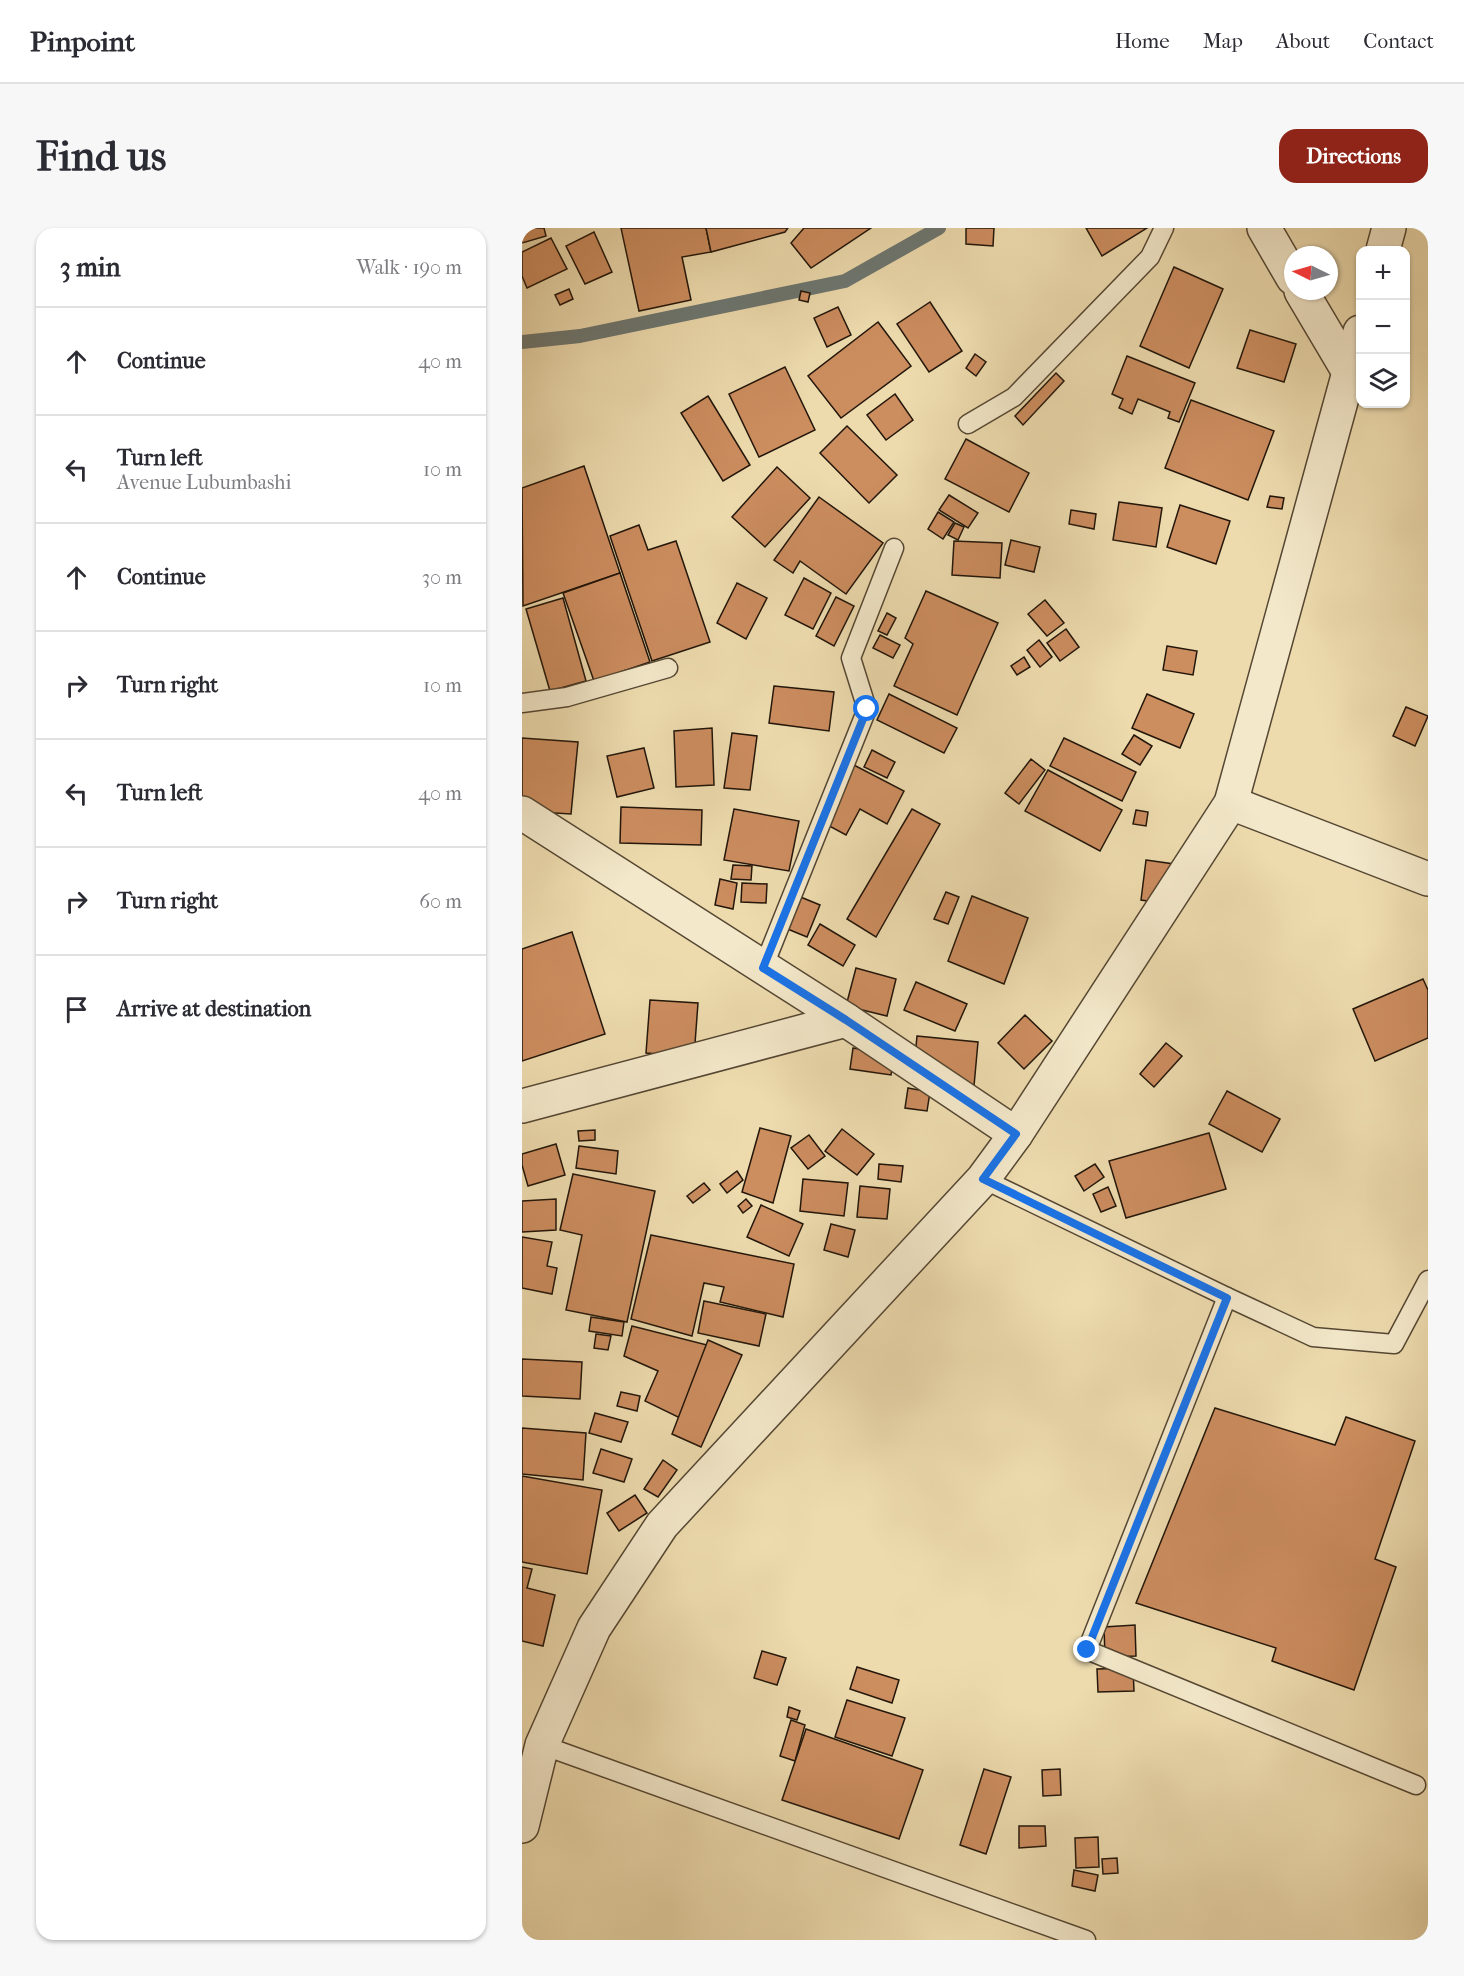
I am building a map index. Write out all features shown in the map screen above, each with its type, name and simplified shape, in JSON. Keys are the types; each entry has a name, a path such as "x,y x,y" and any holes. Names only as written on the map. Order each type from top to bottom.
{"street":[{"path":"1263,228 1284,263"},
{"path":"1384,246 1389,228"},
{"path":"1306,300 1349,372"},
{"path":"522,1826 542,1745 594,1628 662,1525 983,1179 1016,1134 1231,803 1356,347"},
{"path":"1231,803 1428,879"},
{"path":"522,813 846,1020 1016,1134"},
{"path":"522,1106 846,1020"}],"lane":[{"path":"968,424 1014,396 1150,257 1164,228"},
{"path":"763,968 867,709 851,658 894,548"},
{"path":"522,703 567,697 668,668"},
{"path":"983,1179 1227,1298 1313,1337 1394,1344 1428,1280"},
{"path":"1227,1298 1087,1650 1416,1785"},
{"path":"542,1745 1086,1940"}],"building":[{"path":"522,228 544,228 546,236 522,243"},
{"path":"621,228 706,228 711,252 682,257 691,300 639,311"},
{"path":"706,228 788,228 785,232 711,252"},
{"path":"804,228 871,228 811,268 791,243"},
{"path":"966,228 994,228 993,246 966,244"},
{"path":"1086,228 1147,228 1102,256"},
{"path":"594,232 612,272 585,284 566,246"},
{"path":"551,238 567,269 527,288 522,276 522,252"},
{"path":"1174,267 1223,289 1189,368 1140,346"},
{"path":"569,289 573,299 560,305 555,295"},
{"path":"801,291 810,293 808,302 799,300"},
{"path":"930,302 962,351 929,372 897,324"},
{"path":"838,307 851,335 827,347 814,318"},
{"path":"878,322 911,366 841,418 808,376"},
{"path":"1250,330 1296,344 1284,382 1237,368"},
{"path":"975,354 986,362 976,376 966,368"},
{"path":"1127,356 1195,383 1179,422 1168,418 1170,412 1138,399 1132,414 1119,408 1123,399 1112,394"},
{"path":"785,367 815,430 759,457 729,394"},
{"path":"1056,373 1064,381 1023,425 1015,416"},
{"path":"895,394 913,420 886,440 867,415"},
{"path":"708,396 750,465 723,481 681,413"},
{"path":"1191,400 1274,431 1248,500 1165,468"},
{"path":"847,426 897,475 869,503 820,453"},
{"path":"966,439 1029,473 1009,512 945,479"},
{"path":"584,466 620,573 523,606 522,488"},
{"path":"777,467 810,498 765,547 732,517"},
{"path":"949,495 978,513 968,528 939,510"},
{"path":"1270,496 1284,498 1282,509 1267,507"},
{"path":"819,497 883,543 846,594 800,561 793,573 774,560"},
{"path":"1119,502 1162,508 1156,547 1113,540"},
{"path":"1180,505 1230,521 1216,564 1167,547"},
{"path":"1071,510 1096,514 1094,529 1069,524"},
{"path":"938,512 954,522 943,539 928,529"},
{"path":"955,523 964,527 958,540 948,535"},
{"path":"639,525 648,550 676,541 710,642 652,661 610,536"},
{"path":"1011,540 1040,547 1034,572 1005,565"},
{"path":"954,541 1002,543 1000,578 952,575"},
{"path":"620,573 650,662 594,681 563,593"},
{"path":"804,578 831,593 813,629 785,615"},
{"path":"737,583 767,598 746,639 717,623"},
{"path":"926,591 998,623 957,715 894,686 913,644 905,638"},
{"path":"836,597 854,606 834,646 816,636"},
{"path":"563,598 586,681 550,691 526,609"},
{"path":"1045,600 1064,623 1047,636 1028,614"},
{"path":"887,613 896,618 887,635 878,631"},
{"path":"1066,629 1079,647 1060,661 1047,643"},
{"path":"880,635 900,645 893,658 873,648"},
{"path":"1039,640 1052,657 1040,667 1027,650"},
{"path":"1167,646 1197,651 1193,675 1163,670"},
{"path":"1024,657 1030,667 1017,675 1011,666"},
{"path":"774,686 834,692 829,731 769,723"},
{"path":"889,694 957,728 944,753 877,720"},
{"path":"1147,694 1194,714 1180,748 1132,728"},
{"path":"1406,707 1428,716 1415,746 1393,736"},
{"path":"712,728 714,785 676,787 674,731"},
{"path":"732,733 757,736 750,790 724,788"},
{"path":"1134,735 1152,746 1140,765 1122,754"},
{"path":"522,738 578,742 571,814 522,811"},
{"path":"1064,738 1136,772 1122,801 1050,766"},
{"path":"644,748 654,788 617,797 607,756"},
{"path":"872,750 895,762 887,778 864,767"},
{"path":"1031,759 1045,770 1019,804 1005,793"},
{"path":"850,763 904,791 887,824 860,809 846,835 820,821"},
{"path":"1048,770 1122,810 1100,851 1025,811"},
{"path":"621,807 702,810 701,845 620,843"},
{"path":"734,809 799,821 789,871 724,860"},
{"path":"912,809 940,824 876,937 847,919"},
{"path":"1136,810 1148,812 1146,826 1133,824"},
{"path":"1146,860 1174,864 1168,904 1141,900"},
{"path":"733,865 752,866 751,880 731,879"},
{"path":"720,879 737,883 733,909 715,905"},
{"path":"742,883 767,884 766,903 741,902"},
{"path":"786,891 820,905 807,937 773,923"},
{"path":"946,892 959,897 948,924 934,919"},
{"path":"972,896 1028,918 1004,984 948,961"},
{"path":"820,924 855,945 843,966 808,945"},
{"path":"572,932 605,1034 522,1061 522,949"},
{"path":"856,968 896,979 887,1016 846,1006"},
{"path":"1423,979 1428,990 1428,1038 1375,1061 1353,1009"},
{"path":"916,982 967,1004 955,1031 904,1010"},
{"path":"650,1000 698,1003 694,1057 646,1053"},
{"path":"1025,1015 1052,1041 1024,1069 998,1043"},
{"path":"917,1036 978,1042 974,1086 913,1079"},
{"path":"1166,1043 1182,1056 1154,1087 1140,1074"},
{"path":"853,1048 894,1055 891,1075 850,1069"},
{"path":"908,1088 930,1092 927,1111 905,1108"},
{"path":"1227,1091 1280,1119 1262,1152 1209,1124"},
{"path":"760,1128 791,1136 773,1203 742,1192"},
{"path":"842,1129 874,1154 857,1175 825,1151"},
{"path":"595,1130 595,1140 579,1141 578,1131"},
{"path":"1209,1133 1226,1189 1126,1218 1109,1161"},
{"path":"809,1135 825,1156 808,1169 791,1148"},
{"path":"556,1144 565,1175 528,1186 522,1165 522,1154"},
{"path":"579,1146 618,1151 616,1174 576,1168"},
{"path":"879,1164 903,1166 901,1182 878,1179"},
{"path":"1095,1164 1104,1177 1084,1191 1075,1176"},
{"path":"737,1171 743,1180 727,1193 720,1184"},
{"path":"573,1174 655,1191 627,1322 566,1310 582,1235 560,1230"},
{"path":"803,1179 848,1183 844,1216 800,1211"},
{"path":"704,1183 710,1190 693,1203 687,1196"},
{"path":"860,1186 890,1189 887,1219 857,1217"},
{"path":"1108,1187 1116,1206 1101,1212 1093,1194"},
{"path":"556,1199 556,1230 522,1232 522,1201"},
{"path":"746,1199 752,1206 743,1213 738,1206"},
{"path":"761,1205 803,1224 789,1256 747,1237"},
{"path":"831,1224 855,1230 848,1257 824,1250"},
{"path":"651,1235 794,1264 783,1317 720,1302 724,1287 704,1283 692,1336 631,1319"},
{"path":"522,1237 552,1242 547,1266 557,1268 552,1294 522,1288"},
{"path":"704,1301 766,1314 759,1346 698,1333"},
{"path":"591,1317 624,1322 622,1336 589,1331"},
{"path":"632,1326 707,1345 680,1418 645,1401 658,1371 624,1356"},
{"path":"596,1334 611,1336 608,1350 594,1348"},
{"path":"708,1340 742,1355 701,1447 672,1434"},
{"path":"522,1359 582,1362 580,1399 522,1396"},
{"path":"621,1392 640,1396 637,1411 617,1406"},
{"path":"1215,1408 1335,1445 1346,1417 1415,1441 1375,1559 1396,1567 1354,1690 1272,1661 1276,1648 1136,1603"},
{"path":"595,1413 628,1422 621,1442 589,1433"},
{"path":"522,1428 586,1433 583,1480 522,1474"},
{"path":"601,1449 632,1459 624,1482 593,1473"},
{"path":"663,1460 677,1470 658,1497 644,1489"},
{"path":"522,1476 602,1490 587,1574 522,1562"},
{"path":"635,1495 647,1513 619,1531 607,1513"},
{"path":"522,1567 532,1569 527,1588 555,1595 543,1646 522,1641"},
{"path":"1135,1625 1136,1656 1105,1657 1104,1627"},
{"path":"762,1651 786,1658 777,1685 754,1678"},
{"path":"857,1667 899,1680 892,1703 850,1689"},
{"path":"1133,1668 1134,1691 1098,1692 1097,1669"},
{"path":"847,1700 905,1718 892,1756 835,1737"},
{"path":"789,1707 800,1711 797,1720 787,1717"},
{"path":"791,1720 805,1725 795,1761 780,1756"},
{"path":"806,1729 923,1770 899,1839 782,1800"},
{"path":"984,1769 1011,1777 986,1854 960,1845"},
{"path":"1060,1769 1061,1795 1043,1796 1042,1770"},
{"path":"1019,1826 1045,1826 1046,1846 1019,1848"},
{"path":"1098,1837 1099,1867 1076,1868 1075,1838"},
{"path":"1117,1858 1118,1873 1103,1874 1102,1859"},
{"path":"1074,1870 1098,1875 1095,1891 1072,1886"}],"waterway":[{"path":"522,342 580,336 845,281 939,228"}],"route":[{"path":"867,709 763,968 846,1020 1016,1134 983,1179 1227,1298 1087,1650"}]}
